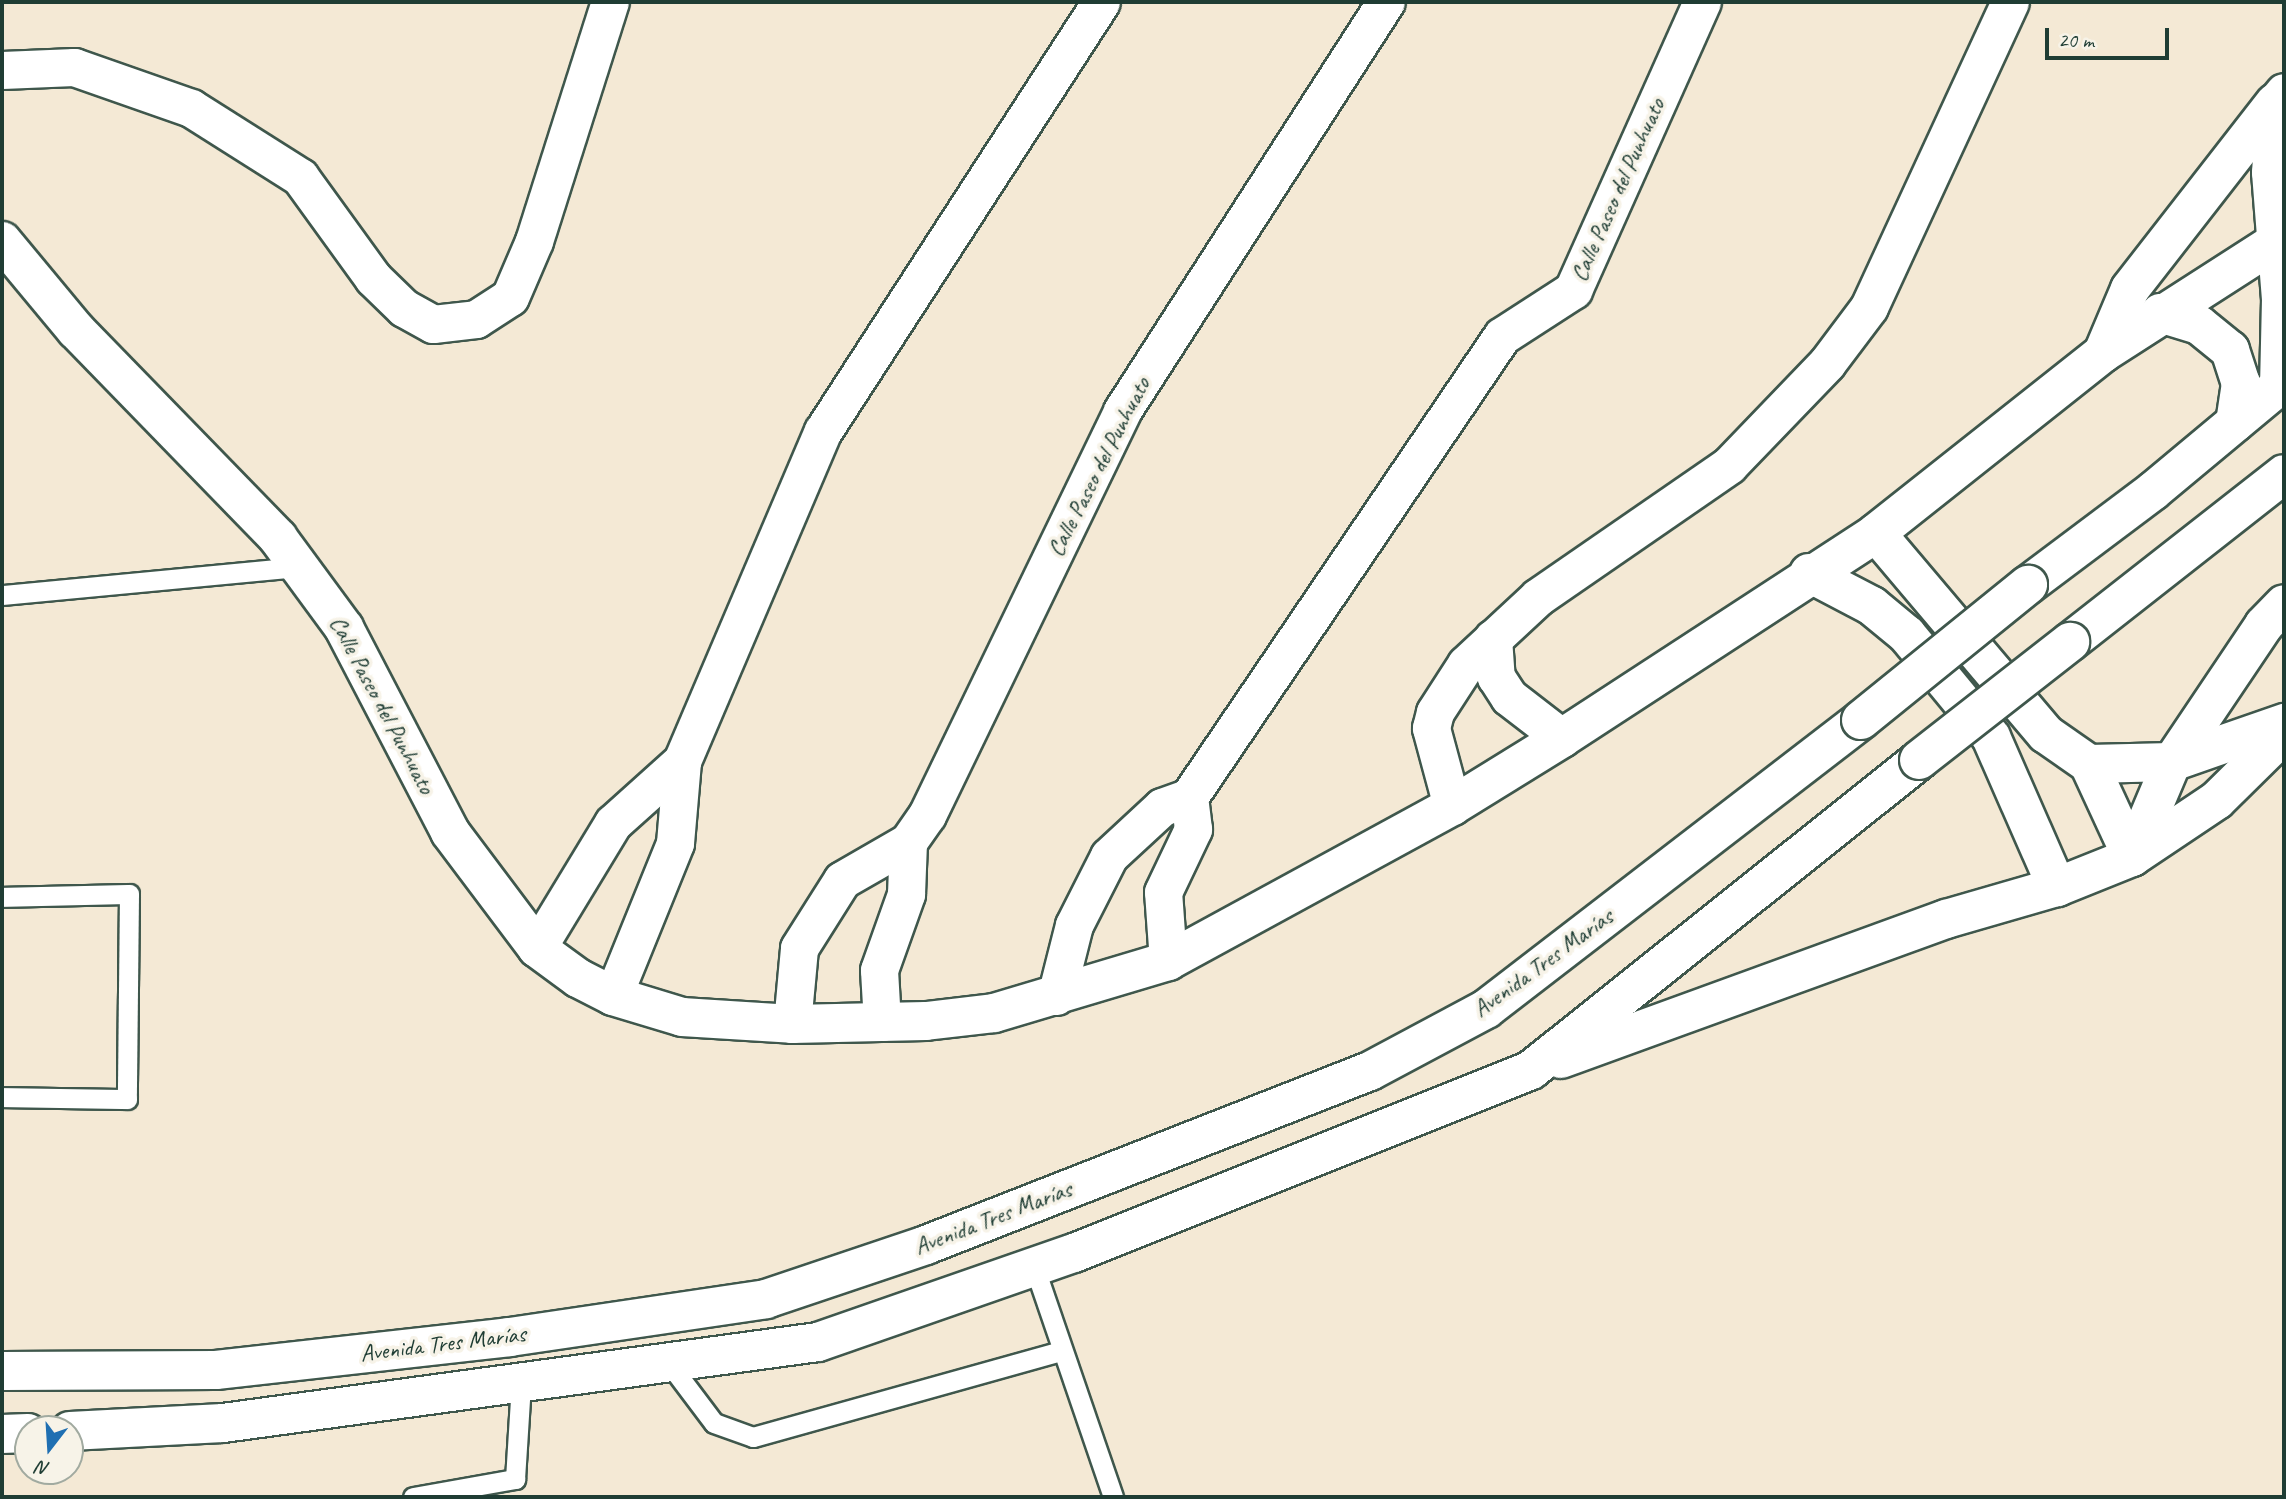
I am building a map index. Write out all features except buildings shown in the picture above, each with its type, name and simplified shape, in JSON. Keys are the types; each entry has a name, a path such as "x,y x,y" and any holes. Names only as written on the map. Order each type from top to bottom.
{"main road":[{"path":"2103,353 2130,289 2280,97"},
{"name":"Calle Paseo del Punhuato","path":"2,241 76,330 278,538 344,628 450,832 537,948 578,978 612,996 682,1017 792,1024 882,1022 995,1013 1168,961 1452,806 1562,738 1810,573 1876,533 2103,353 2160,313 2280,239"},
{"path":"2160,313 2199,325 2230,350 2241,383 2235,423"},
{"name":"Avenida Tres Marías","path":"2,1371 216,1370 510,1337 766,1299 926,1245 1370,1071 1486,1009 1861,720 2281,384"},
{"name":"Avenida Tres Marías","path":"84,1430 223,1423 818,1342 1034,1266 1531,1070 1919,760 2284,474"},
{"path":"1876,533 2046,734 2090,764 2132,858"},
{"path":"1810,573 1872,607 1907,635 1992,737 2057,887"},
{"path":"2132,858 2172,762 2264,625 2284,604"},
{"path":"2090,764 2172,762 2284,723"},
{"path":"1531,1070 1946,919 2057,887 2132,858 2217,800 2284,734"}],"street":[{"path":"2,70 74,67 191,108 300,177 373,278 404,308 433,324 476,320 510,297 534,241 610,2"},
{"path":"612,996 675,843 682,761 823,431 1101,2"},
{"name":"Calle Paseo del Punhuato","path":"792,1024 799,948 842,880 908,842 927,815 1122,411 1386,2"},
{"name":"Calle Paseo del Punhuato","path":"1189,797 1502,336 1573,289 1702,2"},
{"path":"1452,806 1435,755 1431,728 1434,712 1466,664 1538,597 1729,466 1827,363 1870,307 2010,2"},
{"path":"2280,97 2270,172 2280,239 2281,384"},
{"path":"1493,638 1496,677 1510,697 1562,738"},
{"path":"537,948 613,823 682,761"},
{"path":"1056,996 1074,925 1109,856 1162,807 1189,797 1194,828 1163,892 1168,961"},
{"path":"882,1022 879,970 906,894 908,842"}],"lane":[{"path":"2,595 299,567"},
{"path":"2,897 129,894 127,1099 2,1097"},
{"path":"1034,1266 1113,1497"},
{"path":"668,1362 713,1423 754,1437 1062,1351"},
{"path":"414,1497 515,1479 521,1382"}]}
